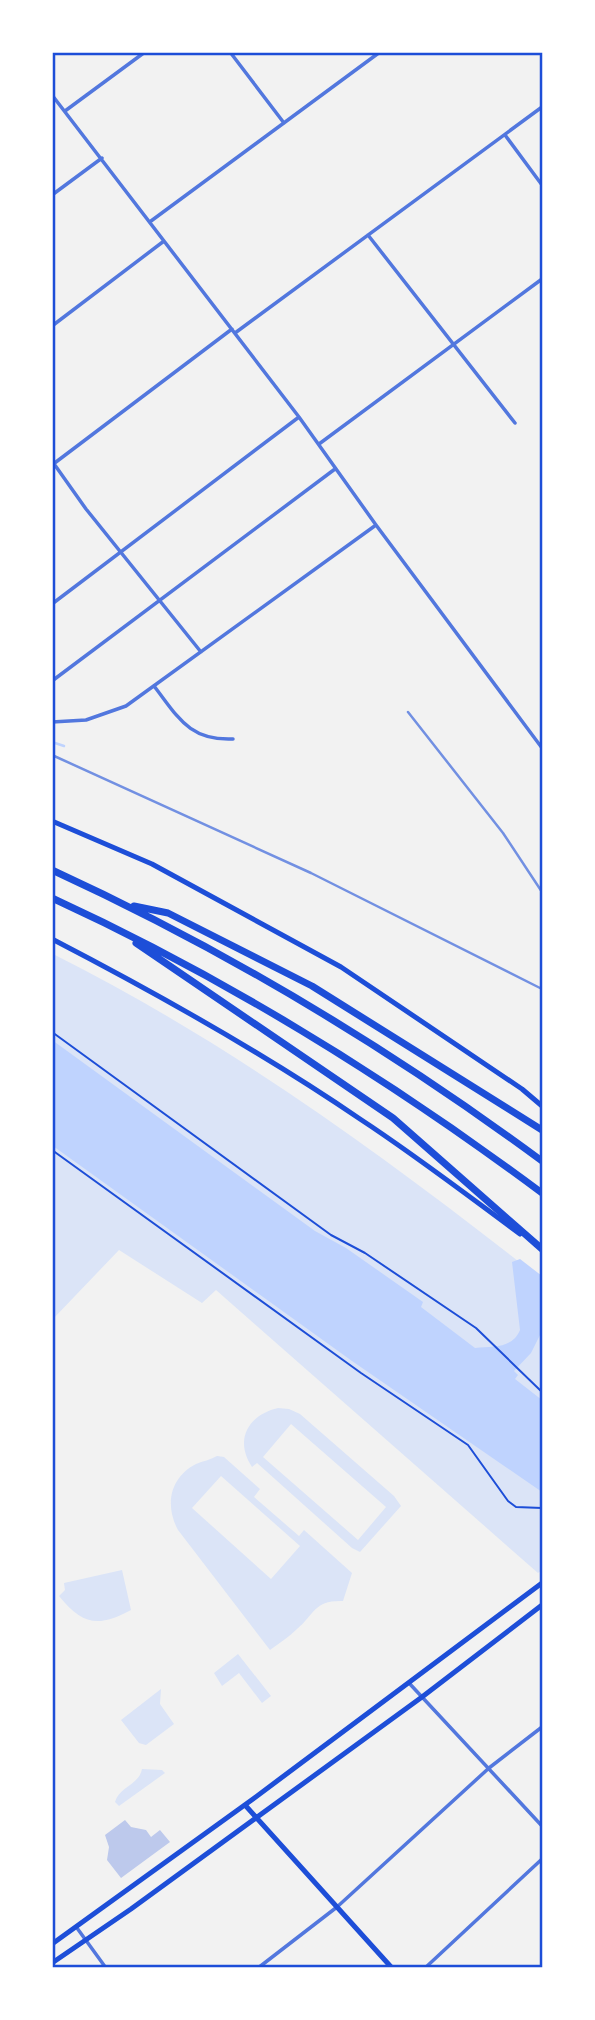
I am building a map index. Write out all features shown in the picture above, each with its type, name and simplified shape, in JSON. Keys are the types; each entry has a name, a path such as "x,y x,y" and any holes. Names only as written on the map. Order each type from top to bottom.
{"highway":[{"path":"52,870 126,905 263,977 345,1026 473,1110 542,1161"},
{"path":"52,898 109,925 247,999 383,1081 542,1193"},
{"path":"126,905 168,913 312,986 542,1130"},
{"path":"109,925 393,1118 542,1250"}],"main road":[{"path":"52,821 152,864 341,967 522,1089 542,1106"},
{"path":"52,939 259,1053 362,1120 542,1250"},
{"path":"52,1944 245,1805 542,1583"},
{"path":"52,1963 422,1697 542,1605"},
{"path":"245,1805 392,1968"}],"street":[{"path":"65,111 145,52"},
{"path":"230,52 284,123"},
{"path":"150,221 380,52"},
{"path":"53,95 299,417 542,748"},
{"path":"201,652 53,463 542,107"},
{"path":"505,135 542,185"},
{"path":"52,195 102,158"},
{"path":"368,235 515,423"},
{"path":"52,326 164,241"},
{"path":"319,444 542,279"},
{"path":"52,604 299,417"},
{"path":"52,681 160,603 335,469"},
{"path":"52,722 101,716 126,706 376,525"},
{"path":"154,686 177,717 193,731 205,737 233,740"},
{"path":"409,1683 542,1826"},
{"path":"258,1968 337,1907 489,1768 542,1727"},
{"path":"425,1968 542,1859"},
{"path":"77,1928 106,1968"}],"path":[{"path":"52,1032 331,1235 365,1253 476,1328 542,1392"},
{"path":"52,1150 361,1373 468,1445 508,1501 516,1507 542,1508"}],"shaded area":[{"path":"53,954 118,988 245,1064 426,1190 542,1280 542,1570 538,1573 216,1290 202,1303 119,1250 53,1319"},
{"path":"289,1409 300,1414 394,1496 401,1506 360,1552 352,1548 257,1463 252,1467 244,1447 244,1438 252,1423 268,1411","holes":["291,1424 386,1507 358,1540 263,1457"]},
{"path":"217,1456 224,1457 260,1489 254,1497 299,1536 304,1530 352,1573 343,1601 320,1605 294,1632 270,1650 178,1530 174,1521 172,1493 180,1477 196,1464","holes":["221,1476 300,1546 271,1579 192,1508"]},
{"path":"122,1570 131,1610 120,1616 92,1621 76,1613 59,1596 65,1590 64,1583"},
{"path":"238,1654 271,1696 262,1703 239,1673 222,1686 214,1673"},
{"path":"161,1689 160,1704 174,1724 146,1745 139,1743 121,1720"},
{"path":"142,1769 162,1770 165,1773 119,1806 115,1802 117,1797 137,1779"}],"water":[{"path":"52,1040 315,1231 346,1248 423,1302 421,1307 475,1348 507,1344 520,1330 512,1262 520,1259 542,1276 542,1331 531,1353 514,1371 518,1375 515,1379 542,1400 542,1492 352,1361 53,1146"}],"building":[{"path":"125,1820 131,1827 146,1830 151,1837 160,1830 170,1842 121,1878 107,1860 109,1847 105,1835"}],"waterway":[{"path":"52,742 64,746"}],"railway":[{"path":"408,712 503,833 542,892"},
{"path":"52,755 311,873 542,989"}]}
